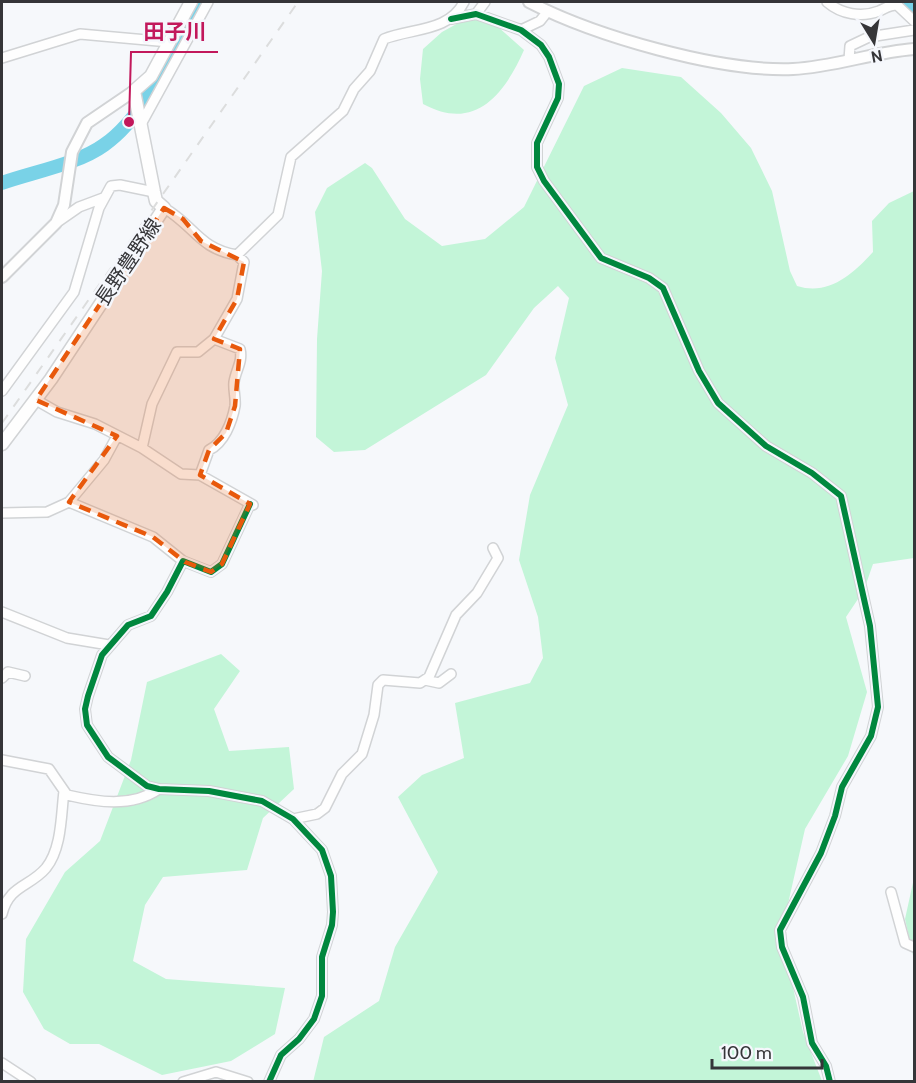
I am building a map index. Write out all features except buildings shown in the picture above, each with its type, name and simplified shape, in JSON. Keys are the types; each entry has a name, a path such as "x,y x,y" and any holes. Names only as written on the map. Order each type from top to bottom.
{"main road":[{"path":"134,91 151,76 191,2"},
{"name":"長野豊野線","path":"2,444 36,400 164,208 156,201 134,91"}],"street":[{"path":"140,124 208,2"},
{"path":"451,19 458,13 464,2"},
{"path":"476,14 485,2"},
{"path":"529,2 583,26 738,67 794,69 915,49"},
{"path":"827,2 847,13 864,14 897,5 915,21"},
{"path":"521,30 540,21 548,11"},
{"path":"237,255 274,222 286,186 291,157 343,111 354,89 370,71 384,39 476,14 521,30 541,45 549,57 558,84 558,98 537,143 537,167 544,181 602,258 649,278 663,288 699,371 718,403 766,446 812,472 841,496 870,626 878,707 871,736 842,788 835,816 821,853 780,930 782,947 803,997 812,1043 826,1066 830,1082"},
{"path":"849,60 850,46 858,40 915,30"},
{"path":"2,58 80,34 170,42"},
{"path":"56,223 64,205 72,152 87,123 134,91"},
{"path":"2,391 74,292 84,249 103,198 111,186 120,185 154,192"},
{"path":"2,277 56,223 79,207 103,198"},
{"path":"142,448 152,404 177,352 198,352 214,339 237,299 244,262 237,255 219,252 201,240 183,219 164,208"},
{"path":"200,475 209,450 215,447 226,433 234,406 234,381 242,358 240,349 214,339"},
{"path":"36,400 57,412 95,424 142,448 181,474 200,475 252,505 222,564 211,572 183,561 153,537 69,502"},
{"path":"2,513 47,512 69,502 104,460 117,436"},
{"path":"293,819 317,814 325,808 342,774 362,754 374,716 378,685 382,680 420,683 429,677 456,615 477,593 498,558 493,548"},
{"path":"183,561 151,616 128,625 102,655 88,696 85,710 87,725 98,744 117,765 147,786 159,789 199,790 245,796 262,801 293,819 322,850 331,876 333,912 332,925 322,957 320,1004 314,1019 303,1034 281,1055 269,1082"},
{"path":"2,612 67,638 109,645"},
{"path":"2,678 8,672 25,676"},
{"path":"425,680 440,683 451,674"},
{"path":"2,760 49,769 67,795 98,802 131,799 159,789"},
{"path":"2,914 4,902 46,868 58,843 64,791"},
{"path":"891,892 905,943 915,947"},
{"path":"2,1064 31,1082"},
{"path":"183,1082 216,1072 248,1082"}],"highlighted area":[{"path":"164,208 183,219 201,241 244,262 237,299 214,339 240,349 235,406 226,433 209,450 200,475 250,504 222,564 211,572 185,562 153,537 69,502 117,436 36,400"}],"green space":[{"path":"480,11 524,50 507,81 497,94 473,111 458,114 441,112 423,104 420,79 423,49 442,32"},
{"path":"622,68 681,77 721,113 751,148 772,191 790,271 797,286 820,288 849,275 873,252 872,221 889,203 914,191 914,558 873,564 864,590 846,617 867,692 848,756 805,829 785,917 787,961 803,1032 822,1081 313,1082 324,1037 379,1001 395,947 438,872 398,797 422,775 464,758 455,703 530,683 543,658 538,617 519,560 530,495 568,405 555,358 569,298 558,286 534,308 486,375 365,450 334,452 316,437 317,339 322,271 315,212 327,188 365,163 372,168 405,219 442,246 485,239 524,207 584,86"},
{"path":"221,654 240,671 214,709 229,751 289,747 294,789 263,818 247,870 163,877 145,905 133,961 166,979 285,988 275,1034 231,1061 162,1075 99,1044 70,1044 44,1029 23,992 26,939 65,872 100,841 131,760 147,682"},
{"path":"914,878 914,960 905,919"}],"waterway":[{"path":"2,183 55,167 93,152 119,132 134,116 159,79 200,2"},
{"path":"901,2 914,12"}],"railway":[{"path":"2,423 298,2"}],"cycle path":[{"path":"451,19 476,14 521,30 541,45 549,57 559,84 558,98 537,143 537,167 544,181 601,258 649,278 663,288 699,371 718,403 766,446 812,473 841,496 870,626 878,707 871,736 842,787 835,816 821,853 780,930 782,947 803,997 812,1043 826,1066 830,1082"},
{"path":"250,504 222,564 211,572 183,561 151,616 128,625 102,655 85,709 87,725 108,757 147,786 159,789 209,791 262,801 293,819 322,850 331,876 333,912 332,925 322,957 322,996 314,1019 299,1039 281,1055 269,1082"}],"place":[{"name":"田子川","path":"129,122"}]}
